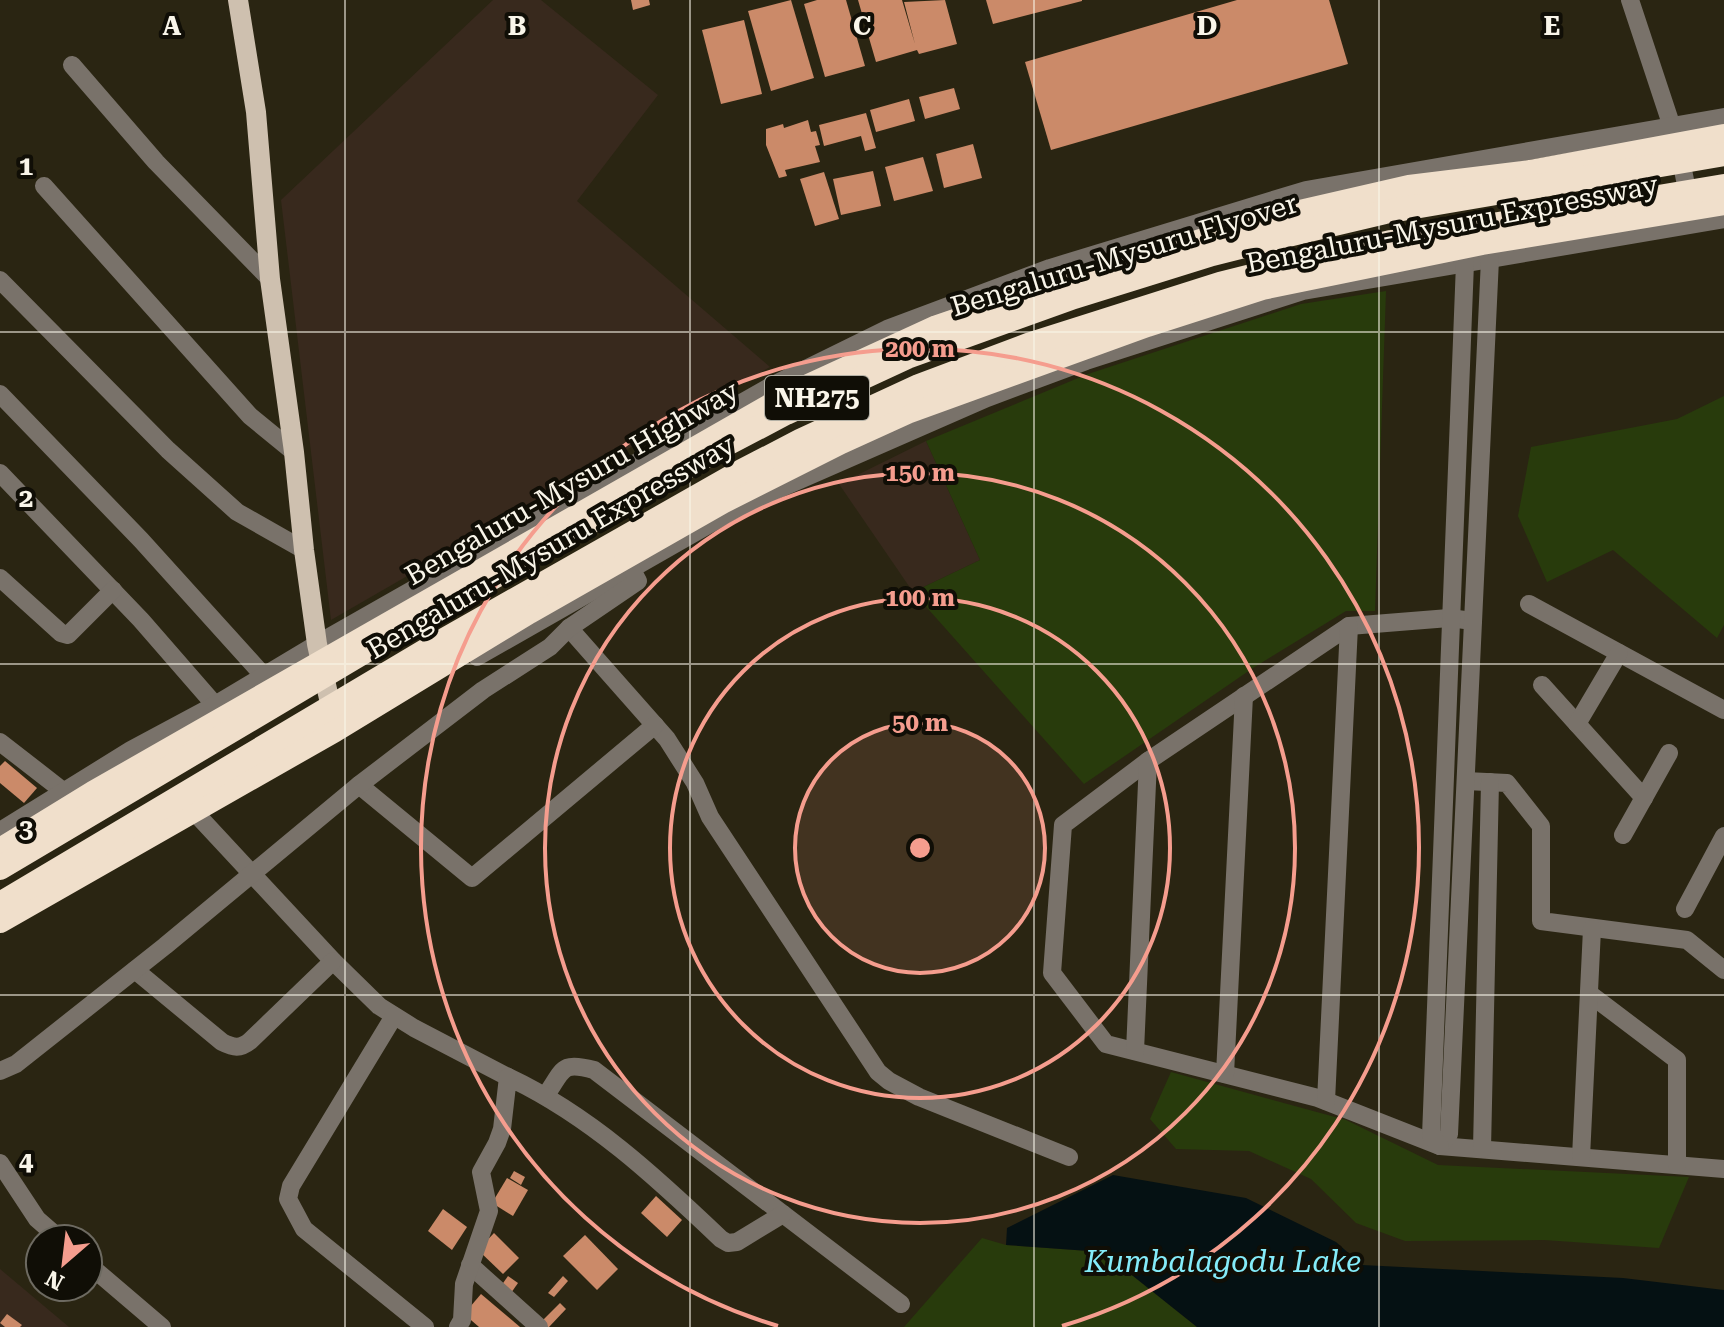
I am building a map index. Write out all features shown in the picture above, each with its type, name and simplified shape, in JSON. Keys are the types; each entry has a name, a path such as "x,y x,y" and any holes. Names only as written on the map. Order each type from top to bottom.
{"highway":[{"name":"Bengaluru-Mysuru Highway","path":"0,850 319,653 789,395 1054,277 1274,218 1409,187 1530,172 1675,136 1724,136"},
{"name":"Bengaluru-Mysuru Flyover","path":"0,868 411,624 727,444 907,357 1032,311 1212,254 1285,235 1385,212 1724,154"},
{"name":"Bengaluru-Mysuru Expressway","path":"0,904 430,648 742,471 919,386 1028,345 1220,284 1307,262 1391,242 1724,186"},
{"name":"Bengaluru-Mysuru Expressway","path":"0,921 335,730 529,612 695,517 777,473 907,412 1083,355 1262,288 1482,243 1692,216 1724,203"}],"main road":[{"path":"238,0 256,112 270,279 304,550 319,653 335,730"}],"street":[{"path":"1630,0 1675,136 1692,216"},
{"path":"72,65 156,162 270,279"},
{"name":"NH275","path":"1675,136 1724,117"},
{"path":"44,186 250,416 294,452"},
{"name":"Bengaluru-Mysuru Expressway","path":"0,933 731,512 1083,355 1303,291 1490,259 1692,216 1724,219"},
{"path":"1440,1146 1449,1134 1490,259"},
{"path":"1440,1146 1431,1136 1465,263"},
{"path":"1054,277 1083,355"},
{"path":"0,280 168,450 237,512 304,550"},
{"path":"0,394 141,540 263,675"},
{"path":"0,473 113,590 215,705"},
{"path":"0,1071 16,1064 135,970 359,785 483,690 550,647 569,628 638,581 632,570"},
{"path":"0,578 61,633 68,635 113,590"},
{"path":"1529,604 1724,710"},
{"path":"1473,621 1449,618 1349,626 1148,761 1063,825 1052,973 1106,1044 1326,1101 1440,1146 1724,1169"},
{"path":"1326,1101 1349,626"},
{"path":"569,628 667,739 695,783 710,817 878,1072 919,1097 1069,1157"},
{"name":"NH275","path":"0,831 131,750 263,675 319,653"},
{"path":"1577,724 1619,653"},
{"path":"1542,685 1644,798"},
{"path":"1225,1074 1244,696"},
{"path":"359,785 472,878 655,725"},
{"path":"0,742 63,791"},
{"path":"1623,835 1669,753"},
{"path":"1135,1051 1148,761"},
{"path":"1466,781 1507,783 1541,826 1541,921 1687,940 1724,970"},
{"path":"1482,1149 1490,782"},
{"path":"200,818 379,1006 546,1095 605,1136 721,1239 728,1243 737,1242 783,1214"},
{"path":"1685,909 1724,836"},
{"path":"1581,1157 1592,929"},
{"path":"135,970 222,1042 234,1048 250,1041 333,961"},
{"path":"1591,995 1677,1060 1677,1165"},
{"path":"394,1016 291,1186 288,1199 304,1229 425,1327"},
{"path":"546,1095 568,1066 594,1070 901,1304"},
{"path":"458,1327 462,1320 464,1284 489,1211 481,1172 502,1129 508,1077"},
{"path":"0,1163 42,1223"},
{"path":"470,1265 539,1327"},
{"path":"104,1278 162,1327"}],"shaded area":[{"path":"493,0 541,0 658,95 577,201 770,367 331,620 281,200"},
{"path":"926,441 980,560 913,592 839,484"},
{"path":"0,1269 24,1289 24,1303 40,1303 69,1327 0,1327"}],"green space":[{"path":"1386,291 1375,611 1346,611 1253,668 1084,784 913,592 980,560 926,441 1088,374 1301,304"},
{"path":"1724,396 1724,625 1717,638 1613,550 1547,582 1518,516 1531,447 1677,419"},
{"path":"1171,1072 1346,1120 1438,1165 1689,1177 1659,1248 1544,1240 1405,1241 1356,1223 1311,1179 1249,1151 1176,1149 1150,1119"},
{"path":"982,1238 1006,1245 1103,1252 1197,1327 904,1327"}],"water":[{"name":"Kumbalagodu Lake","path":"1113,1175 1246,1198 1336,1242 1362,1265 1623,1278 1724,1290 1724,1327 1197,1327 1103,1252 1006,1245 1007,1228"}],"building":[{"path":"631,0 649,0 650,5 633,10"},
{"path":"791,0 814,78 771,91 748,11"},
{"path":"817,0 846,0 865,66 825,77 804,4"},
{"path":"858,0 902,0 915,44 904,2 945,0 957,44 919,54 917,50 876,62"},
{"path":"986,0 1082,0 1082,1 993,24"},
{"path":"1237,0 1329,0 1348,64 1051,150 1025,62"},
{"path":"744,20 762,94 721,104 702,30"},
{"path":"954,88 960,109 925,119 919,97"},
{"path":"909,99 915,121 876,132 870,110"},
{"path":"866,113 876,148 865,151 861,136 824,146 819,125"},
{"path":"808,120 811,132 816,131 820,145 815,146 820,162 785,170 787,176 779,178 766,145 766,129 783,124 784,128"},
{"path":"973,144 982,178 944,188 936,154"},
{"path":"923,157 933,191 894,201 885,167"},
{"path":"873,171 881,206 841,215 833,179"},
{"path":"824,172 839,219 815,226 800,179"},
{"path":"5,761 37,788 24,803 0,783 0,766"},
{"path":"514,1171 525,1177 521,1185 510,1178"},
{"path":"507,1178 528,1190 513,1216 492,1203"},
{"path":"656,1196 682,1220 667,1237 641,1213"},
{"path":"443,1209 467,1227 452,1250 428,1231"},
{"path":"494,1233 519,1258 503,1274 478,1250"},
{"path":"585,1235 618,1269 597,1290 563,1256"},
{"path":"508,1276 518,1283 511,1293 501,1286"},
{"path":"563,1276 568,1281 554,1297 548,1293"},
{"path":"481,1294 520,1327 479,1327 464,1314"},
{"path":"560,1303 566,1309 549,1327 539,1324"},
{"path":"7,1314 22,1325 5,1327 0,1323"}]}
